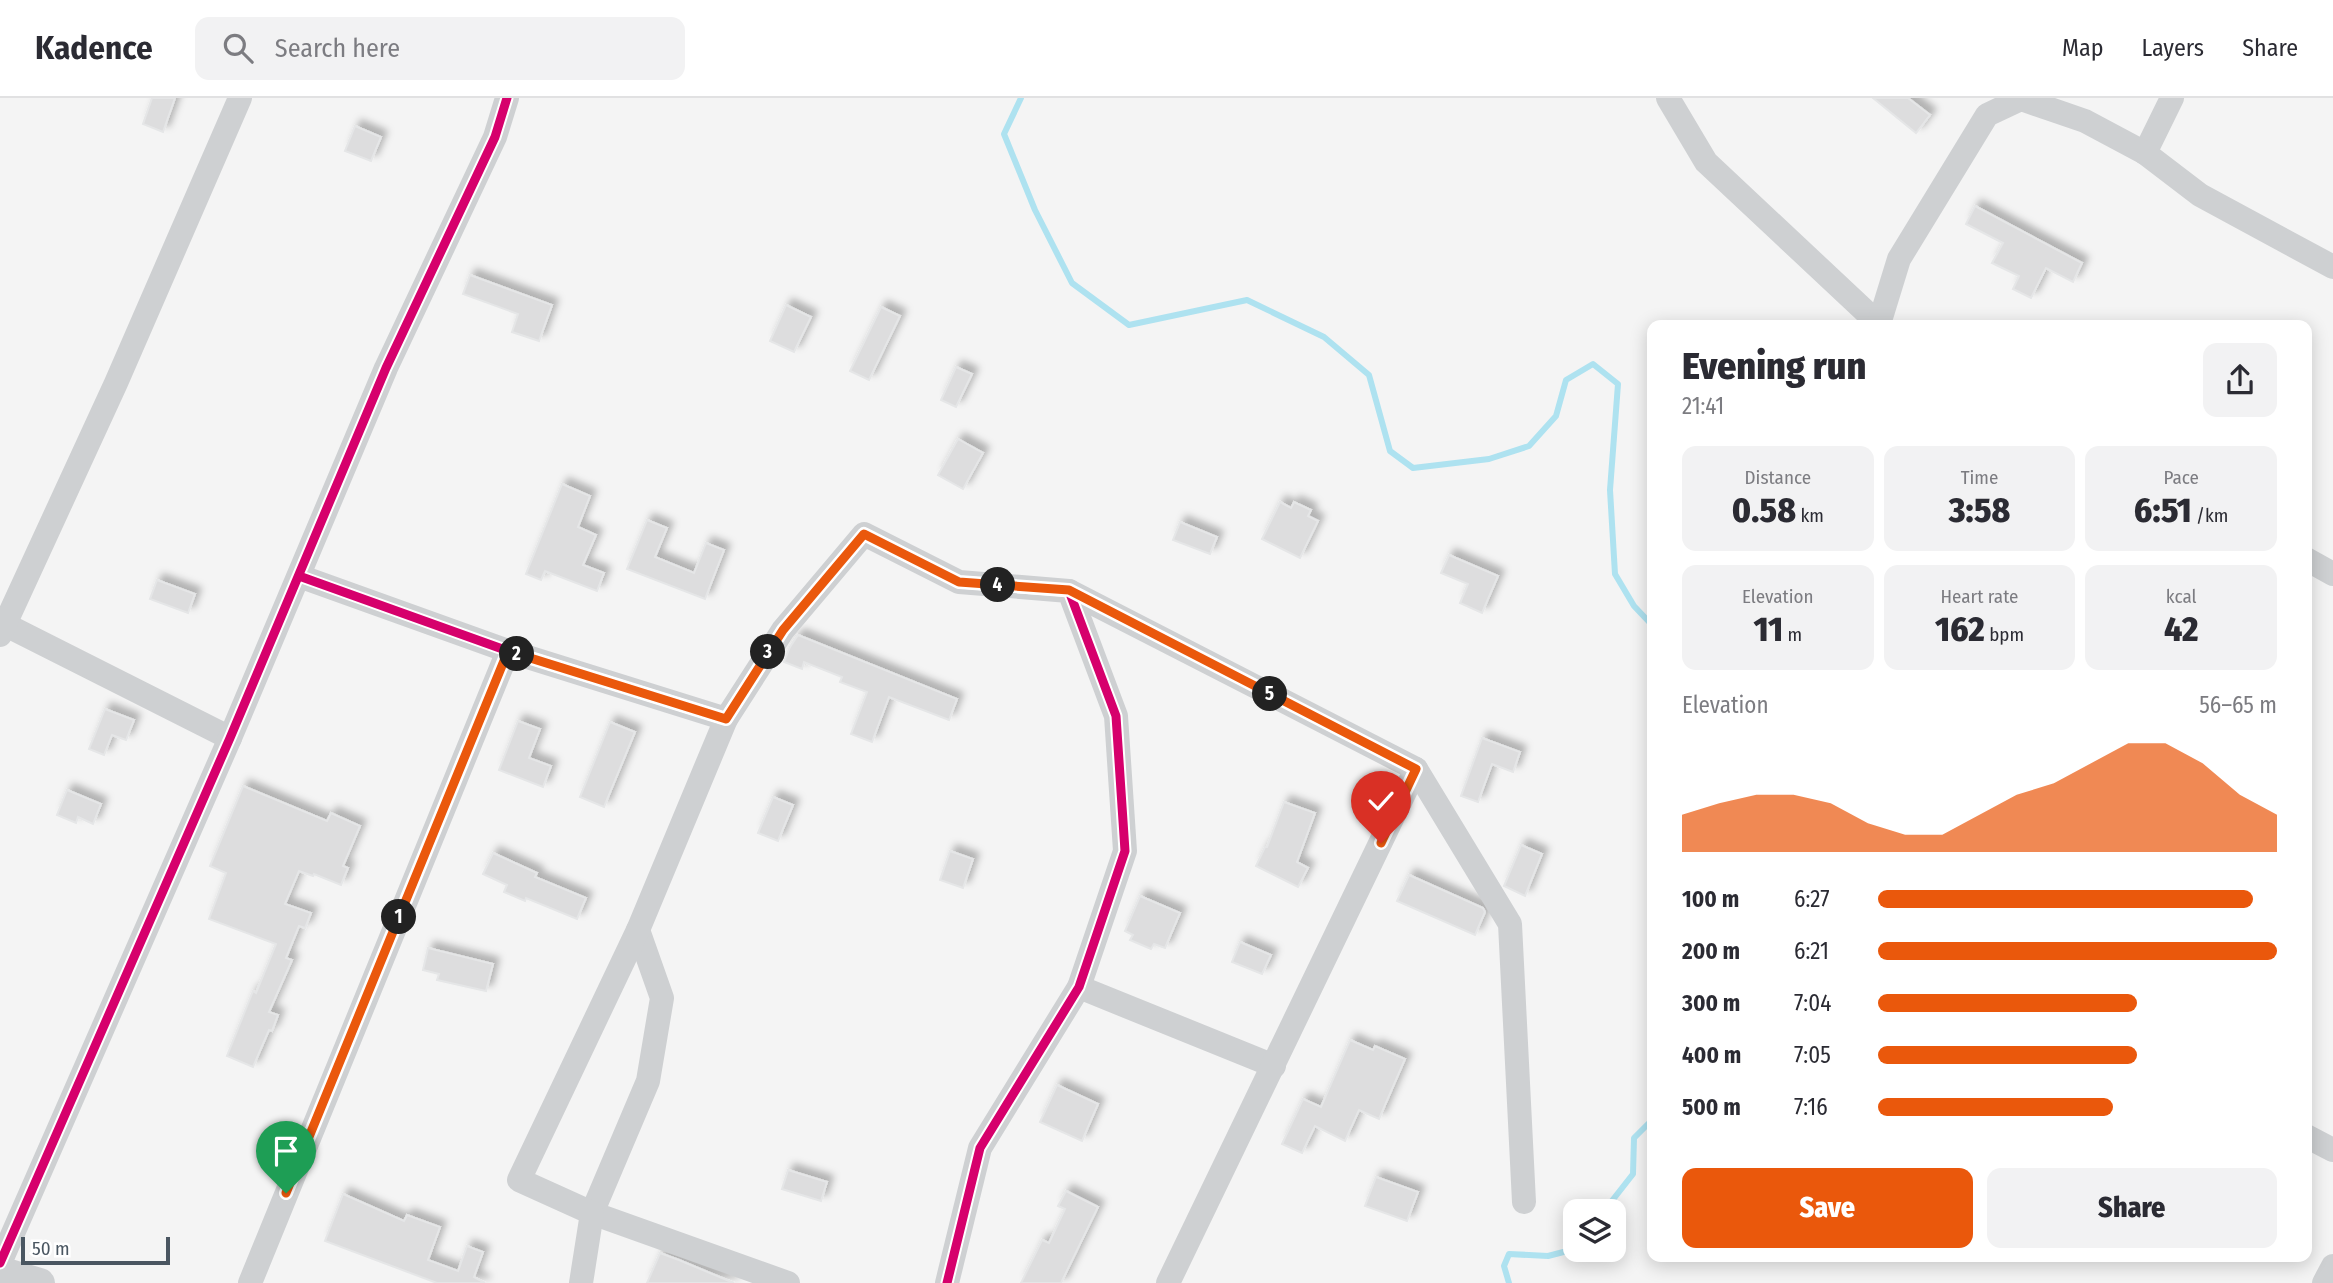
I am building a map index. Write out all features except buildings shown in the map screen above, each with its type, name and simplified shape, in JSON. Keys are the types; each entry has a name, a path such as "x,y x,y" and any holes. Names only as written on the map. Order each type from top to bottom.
{"street":[{"path":"230,738 2,630 116,383 240,98"},
{"path":"0,1263 230,738 386,368 495,137 507,98"},
{"path":"1668,98 1706,162 1875,320"},
{"path":"2145,153 2172,98"},
{"path":"1881,320 1899,259 1987,115 2021,99 2085,121 2145,153 2200,195 2333,267"},
{"path":"788,1283 592,1213 519,1180 638,930 726,719 783,630 864,534 959,582 1069,590 1416,769 1510,924 1524,1202"},
{"path":"2312,562 2333,574"},
{"path":"299,576 508,651 726,719"},
{"path":"947,1283 980,1148 1079,987 1125,851 1116,716 1069,590"},
{"path":"250,1283 508,651"},
{"path":"1168,1283 1416,769"},
{"path":"581,1283 592,1213 648,1081 662,998 638,930"},
{"path":"1079,987 1274,1066"},
{"path":"2312,1139 2333,1150"},
{"path":"2325,1283 2333,1266"},
{"path":"0,1271 40,1283"}],"waterway":[{"path":"1021,98 1004,134 1035,210 1072,283 1129,325 1247,300 1324,337 1369,375 1390,451 1413,468 1489,459 1529,446 1556,416 1566,380 1593,364 1618,384 1610,490 1615,574 1634,606 1647,620"},
{"path":"1613,1199 1633,1174 1634,1138 1647,1125"},
{"path":"1509,1283 1504,1266 1509,1254 1548,1256 1563,1252"}],"cycle path":[{"path":"0,1263 230,738 386,368 495,137 507,98"},
{"path":"299,576 508,651 726,719 783,630 864,534 959,582 1069,591 1116,716 1125,851 1079,987 980,1148 947,1283"}],"route":[{"path":"286,1193 508,651 726,719 783,630 864,534 959,582 1069,590 1416,769 1381,843"}]}
